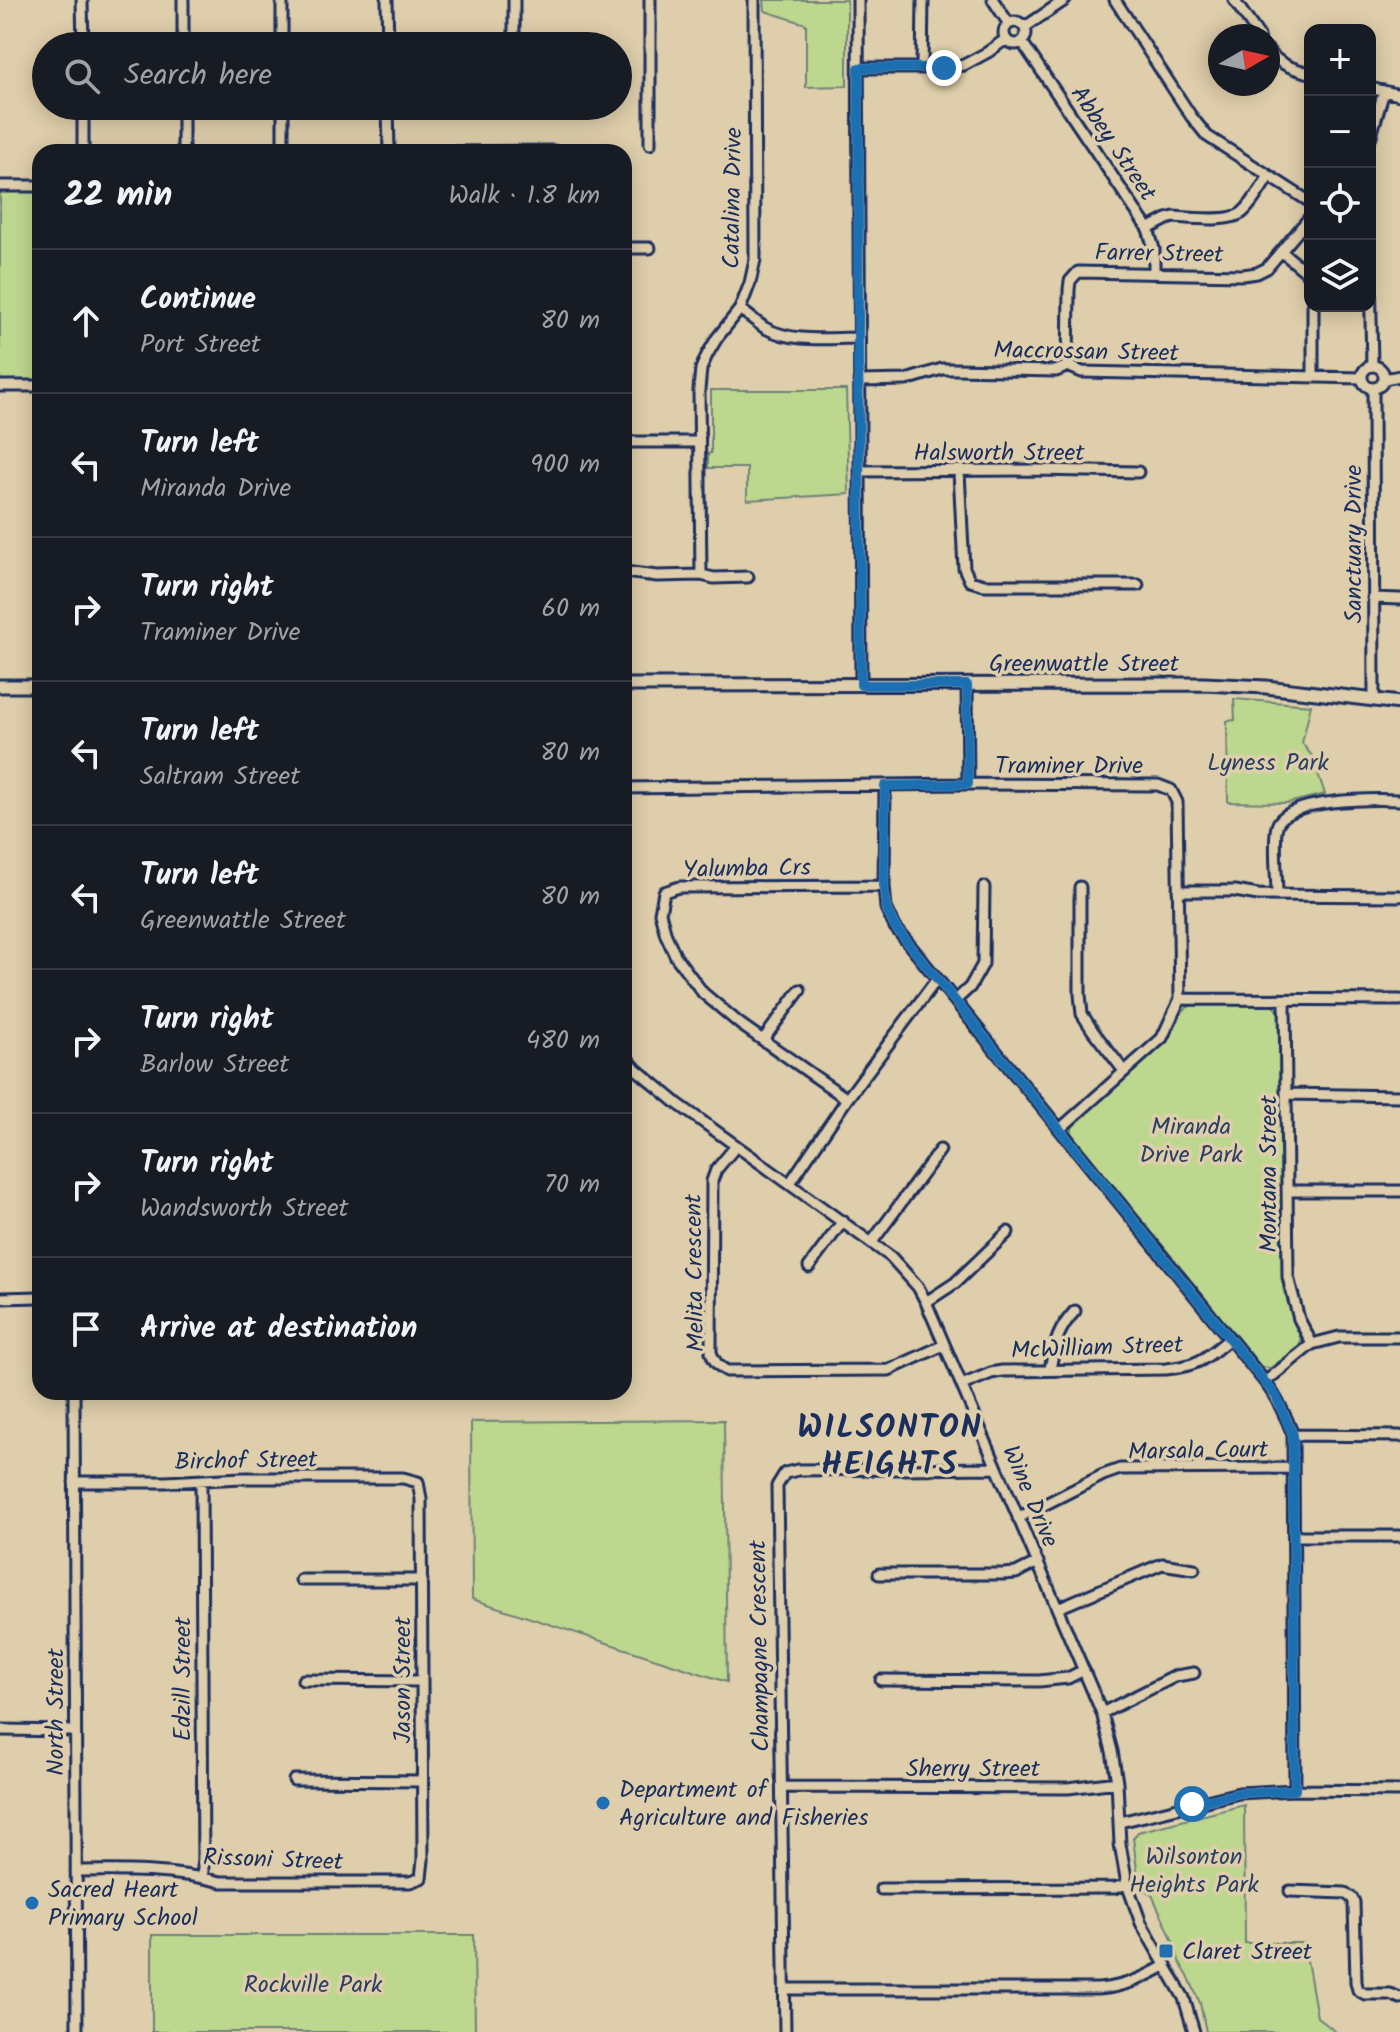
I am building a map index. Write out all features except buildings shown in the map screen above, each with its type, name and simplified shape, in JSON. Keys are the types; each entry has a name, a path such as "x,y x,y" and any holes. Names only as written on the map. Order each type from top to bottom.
{"main road":[{"name":"Greenwattle Street","path":"632,685 1204,684 1266,687 1400,703"},
{"path":"0,686 32,686"}],"street":[{"path":"82,0 83,32"},
{"path":"183,0 183,32"},
{"path":"282,0 282,32"},
{"path":"387,0 388,32"},
{"path":"514,0 514,32"},
{"path":"650,0 650,144"},
{"name":"Catalina Drive","path":"701,575 701,369 717,338 740,309 755,260 754,0"},
{"path":"858,0 861,685"},
{"path":"922,67 923,0"},
{"path":"993,0 1009,24"},
{"path":"1025,27 1065,0"},
{"path":"1115,0 1200,128 1214,141 1304,198"},
{"path":"1234,0 1251,24"},
{"path":"1016,21 1025,27 1026,35 1022,42 1015,44 1006,39 1005,29 1009,24 1016,21"},
{"path":"859,68 944,68 964,65 1006,39"},
{"name":"Abbey Street","path":"1022,42 1148,229 1154,249 1154,273"},
{"path":"1280,62 1304,72"},
{"path":"1376,89 1400,95"},
{"path":"1376,118 1384,91"},
{"path":"83,120 83,144"},
{"path":"183,120 183,144"},
{"path":"283,120 283,144"},
{"path":"388,120 389,144"},
{"path":"1148,229 1174,217 1237,216 1245,210 1269,176"},
{"path":"0,186 32,186"},
{"name":"Farrer Street","path":"1068,366 1069,290 1070,281 1078,272 1251,274 1267,268 1304,223"},
{"path":"632,248 650,248"},
{"path":"1282,252 1304,270"},
{"path":"740,309 766,328 783,335 858,338"},
{"path":"1313,312 1313,376"},
{"path":"1371,312 1372,365"},
{"path":"1372,365 1364,369 1361,378 1365,385 1373,388 1384,379 1400,376"},
{"path":"1372,365 1382,370 1384,379"},
{"name":"Maccrossan Street","path":"859,381 906,380 942,369 1056,371 1068,366 1082,372 1361,378"},
{"path":"0,386 32,386"},
{"name":"Sanctuary Drive","path":"1373,388 1374,700"},
{"path":"632,442 699,442"},
{"name":"Halsworth Street","path":"860,471 1138,472"},
{"path":"959,472 964,568 970,581 984,585 1138,585"},
{"path":"632,573 748,577"},
{"path":"1373,598 1400,599"},
{"path":"967,685 968,784"},
{"name":"Traminer Drive","path":"632,788 968,784 1158,785 1171,790 1177,802 1180,999 1162,1038 1060,1129"},
{"path":"885,786 884,886 886,908 895,927 1276,1396 1293,1435 1295,1790"},
{"path":"1277,895 1276,827 1281,817 1291,811 1347,799 1400,800"},
{"name":"Yalumba Crs","path":"847,1099 718,1008 682,965 666,935 660,913 664,892 679,887 884,886"},
{"path":"955,1001 970,987 983,964 984,887"},
{"path":"1080,887 1082,1014 1124,1071"},
{"path":"1178,891 1400,896"},
{"path":"790,1183 847,1099 937,979"},
{"path":"763,1040 800,990"},
{"path":"1180,999 1400,1000"},
{"name":"Montana Street","path":"1285,1000 1288,1277 1299,1319 1312,1344"},
{"name":"Wine Drive","path":"632,1064 678,1104 872,1242 891,1257 918,1287 1102,1713 1117,1782 1120,1844 1127,1884 1141,1923 1184,1998 1194,2032"},
{"path":"1287,1094 1400,1096"},
{"name":"Melita Crescent","path":"736,1146 716,1170 712,1181 711,1352 719,1366 727,1371 889,1370 944,1345"},
{"path":"872,1242 940,1150"},
{"path":"1287,1191 1400,1191"},
{"path":"809,1267 843,1221"},
{"path":"926,1302 955,1283 1008,1232"},
{"path":"0,1298 32,1297"},
{"path":"1050,1369 1058,1334 1075,1311"},
{"path":"1265,1382 1312,1344 1339,1337 1400,1337"},
{"name":"McWilliam Street","path":"962,1385 1002,1371 1190,1366 1202,1361 1229,1339"},
{"name":"North Street","path":"74,1400 77,2032"},
{"path":"1293,1435 1400,1436"},
{"name":"Champagne Crescent","path":"785,2032 777,1486 785,1473 798,1470 997,1468"},
{"name":"Marsala Court","path":"1018,1518 1120,1469 1292,1468"},
{"name":"Birchof Street","path":"74,1482 242,1478 403,1478 418,1482"},
{"name":"Edzill Street","path":"201,1481 203,1877"},
{"name":"Jason Street","path":"418,1482 422,1580 421,1878"},
{"path":"1294,1536 1400,1536"},
{"path":"879,1574 1003,1574 1016,1573 1038,1562"},
{"path":"1058,1608 1162,1564 1194,1569"},
{"path":"301,1580 422,1580"},
{"path":"881,1680 1039,1681 1068,1678 1084,1670"},
{"path":"1102,1713 1176,1676 1194,1673"},
{"path":"303,1680 422,1681"},
{"path":"0,1730 75,1731"},
{"path":"294,1780 422,1781"},
{"name":"Sherry Street","path":"782,1787 1068,1788 1117,1782"},
{"path":"1120,1822 1239,1793 1400,1791"},
{"name":"Rissoni Street","path":"76,1871 145,1871 221,1882 410,1882 421,1878"},
{"path":"881,1889 1115,1888 1127,1884"},
{"path":"1290,1891 1350,1895 1354,1902 1358,1990 1365,1994 1400,1998"},
{"path":"785,1989 1098,1989 1135,1981 1166,1965"}],"green space":[{"path":"764,0 847,0 847,86 806,87 806,24 765,11"},
{"path":"0,191 32,191 32,380 0,380"},
{"path":"711,390 846,390 849,494 747,500 747,468 708,468 708,454 711,453"},
{"name":"Lyness Park","path":"1234,699 1311,705 1302,743 1312,756 1325,794 1287,803 1228,802 1227,721 1235,720"},
{"name":"Miranda Drive Park","path":"1194,1005 1271,1005 1280,1017 1283,1288 1301,1340 1298,1349 1270,1368 1261,1367 1072,1133 1078,1119 1168,1038 1184,1010"},
{"path":"724,1420 727,1682 472,1599 471,1422"},
{"name":"Wilsonton Heights Park","path":"1244,1805 1245,1943 1304,1943 1317,2017 1336,2032 1206,2032 1200,2003 1179,1961 1167,1927 1152,1895 1143,1889 1138,1878 1133,1838 1138,1832"},
{"name":"Rockville Park","path":"152,1935 474,1935 475,2032 152,2032"}],"place":[{"name":"Department of Agriculture and Fisheries","path":"603,1803"},
{"name":"Sacred Heart Primary School","path":"32,1903"},
{"name":"Claret Street","path":"1166,1951"}],"district":[{"name":"WILSONTON HEIGHTS","path":"890,1444"}],"route":[{"path":"944,68 859,68 861,685 967,685 968,784 885,786 886,908 895,927 1276,1396 1293,1435 1295,1790 1239,1793 1192,1804"}]}
